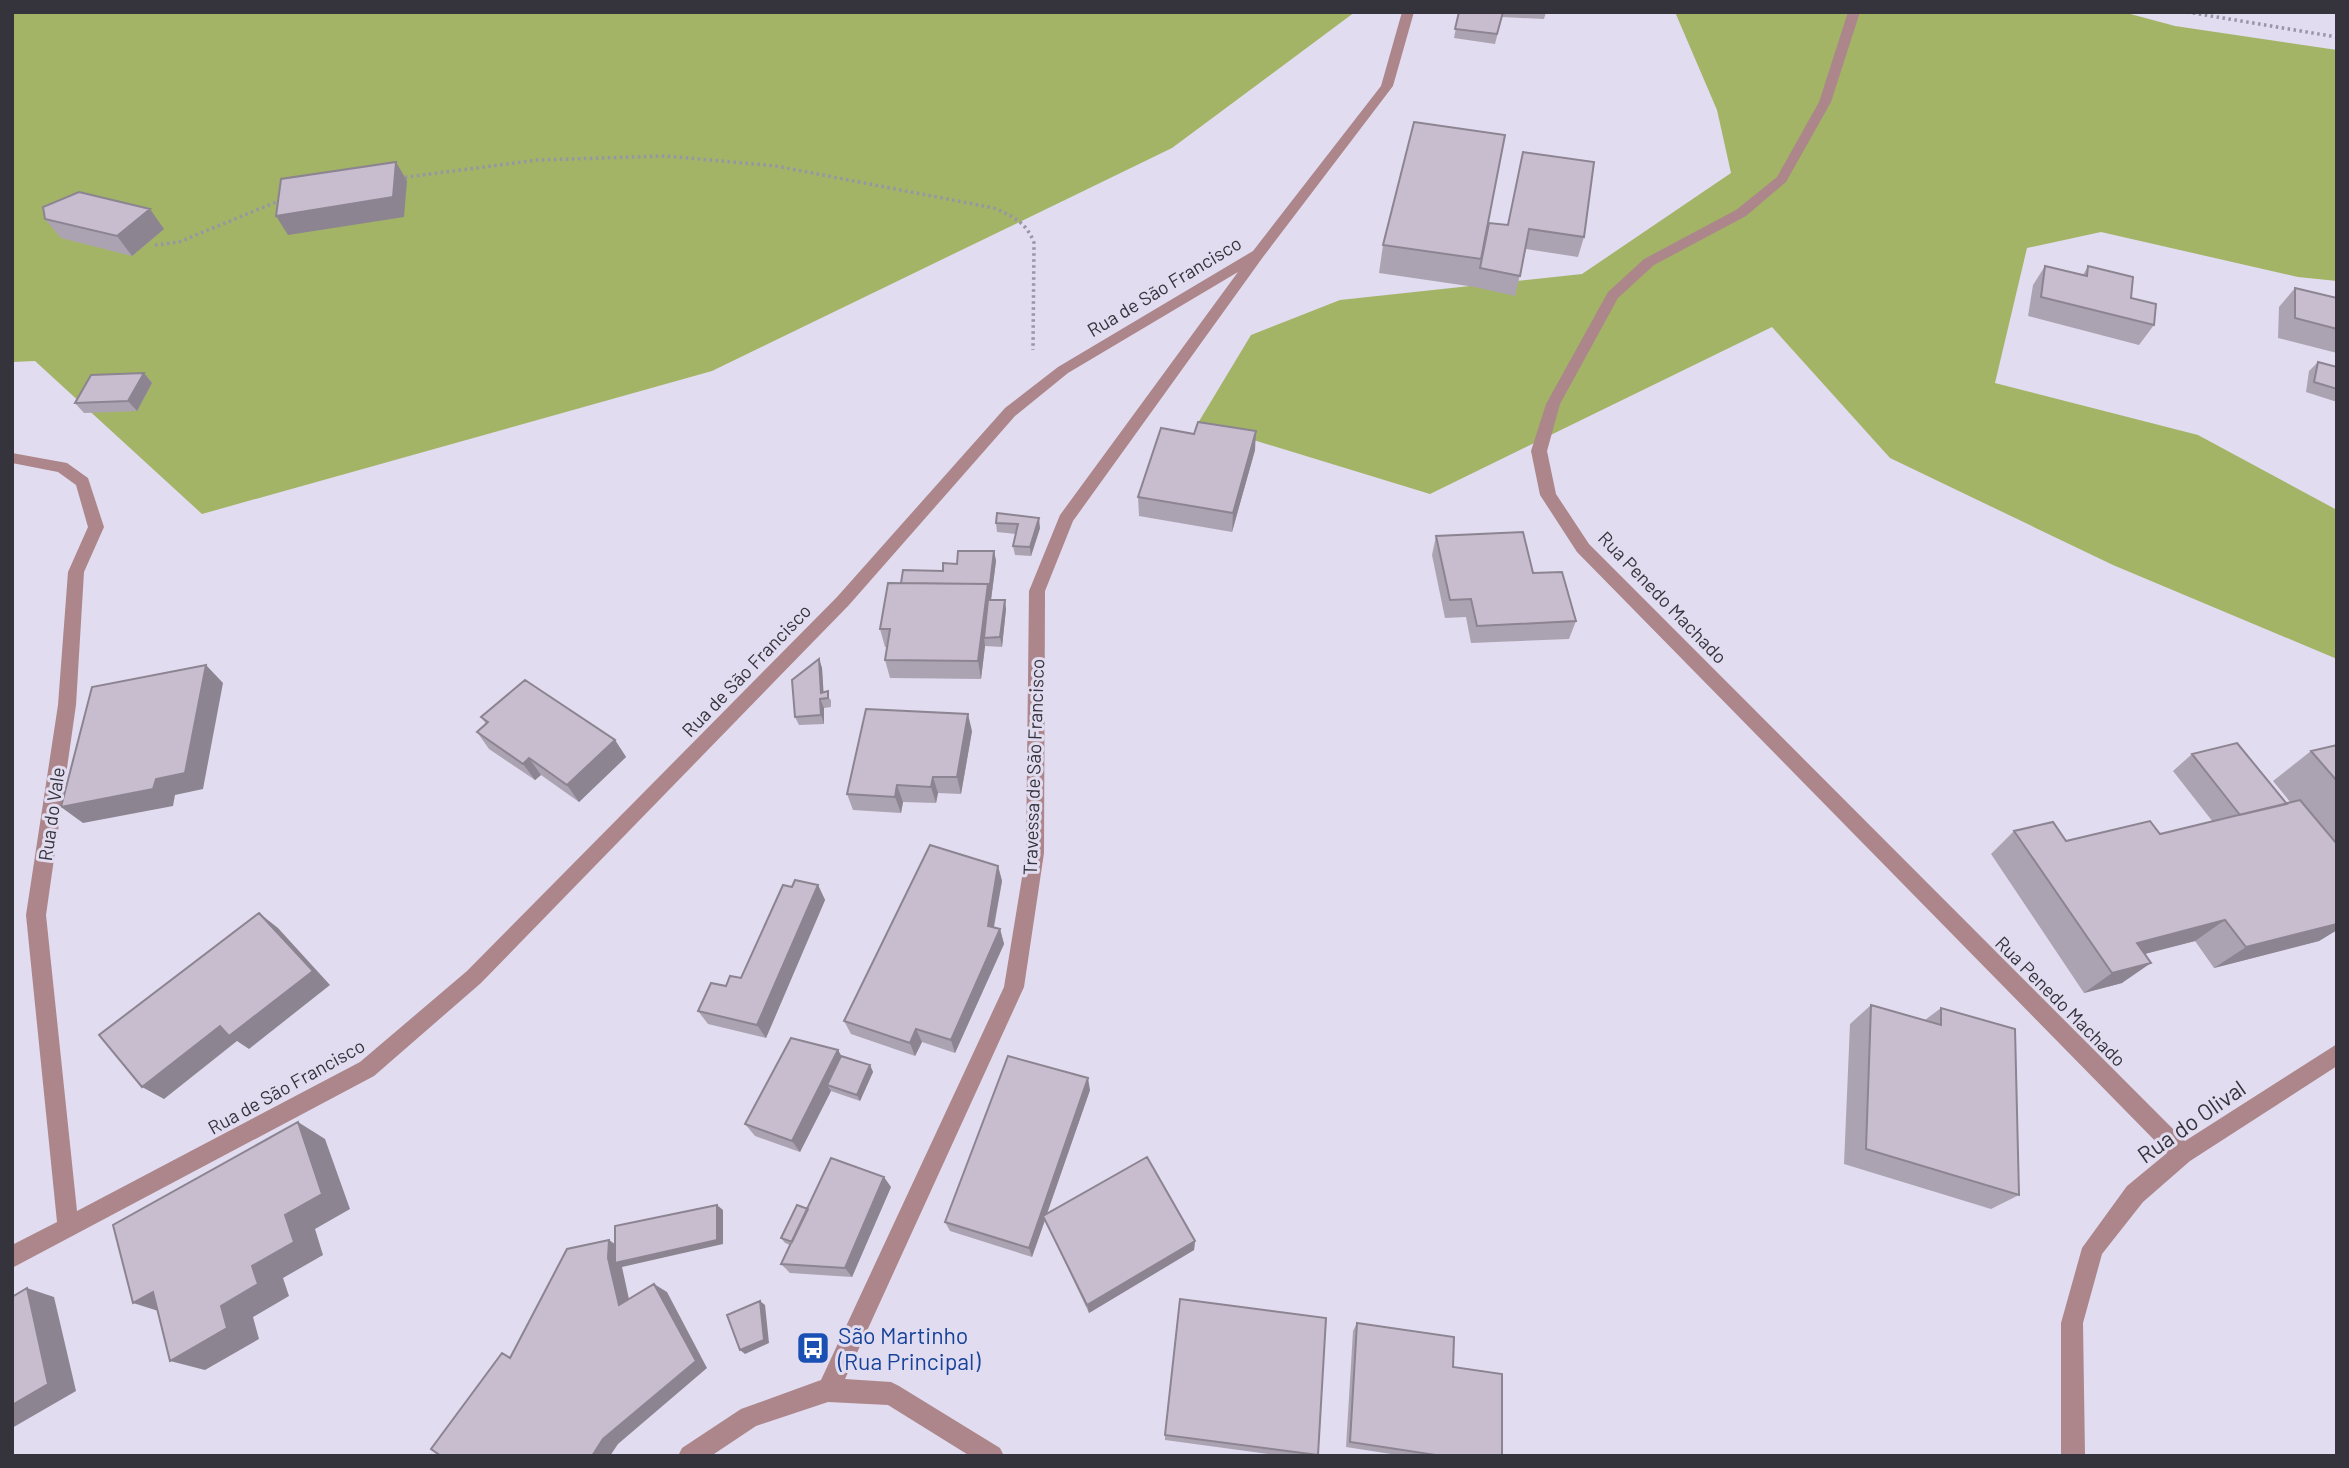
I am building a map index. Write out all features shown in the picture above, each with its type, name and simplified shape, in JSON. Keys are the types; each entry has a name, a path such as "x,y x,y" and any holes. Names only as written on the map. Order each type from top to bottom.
{"street":[{"name":"Rua de São Francisco","path":"12,1256 367,1069 464,986 843,601 1010,412 1063,370 1258,254 1387,86 1408,12"},
{"name":"Rua Penedo Machado","path":"1854,12 1825,102 1782,179 1741,213 1649,262 1614,295 1553,404 1539,451 1548,495 1583,548 2183,1154"},
{"name":"Travessa de São Francisco","path":"828,1390 1014,987 1035,853 1037,592 1066,519 1258,254"},
{"name":"Rua do Vale","path":"12,458 62,467 83,482 96,527 76,572 67,705 36,915 68,1227"},
{"name":"Rua do Olival","path":"2073,1456 2072,1323 2093,1248 2135,1194 2183,1154 2337,1054"},
{"path":"690,1456 749,1417 828,1390 891,1394 992,1456"}],"path":[{"path":"2187,12 2337,37"},
{"path":"393,180 538,160 666,156 776,166 994,208 1016,216 1031,230 1034,243 1032,346 1040,389"},
{"path":"155,245 178,242 285,198"}],"green space":[{"path":"12,12 1355,12 1172,148 712,371 202,514 35,361 12,362"},
{"path":"1675,12 2123,12 2175,26 2337,50 2337,281 2298,277 2101,232 2027,248 1995,383 2198,435 2337,510 2337,659 2113,565 1890,458 1772,327 1430,494 1198,423 1251,335 1340,300 1582,274 1731,173 1717,110"}],"building":[{"path":"1459,12 1503,12 1497,34 1455,29"},
{"path":"1414,122 1505,135 1481,259 1383,245"},
{"path":"1523,152 1594,162 1584,237 1529,229 1520,276 1480,268 1489,223 1508,225"},
{"path":"396,162 393,197 276,216 281,179"},
{"path":"79,192 150,209 117,236 45,219 43,207"},
{"path":"2045,266 2087,276 2088,266 2133,277 2131,298 2156,304 2154,325 2041,297"},
{"path":"2295,288 2337,298 2337,329 2295,318"},
{"path":"2318,362 2337,367 2337,389 2314,382"},
{"path":"144,373 128,401 75,403 91,375"},
{"path":"1198,422 1256,431 1233,513 1138,497 1161,428 1194,434"},
{"path":"997,513 1039,518 1030,547 1013,546 1018,524 996,523"},
{"path":"1523,532 1533,573 1562,572 1576,621 1477,626 1471,599 1450,600 1436,536"},
{"path":"958,551 994,551 989,592 988,584 901,583 903,570 943,571 943,563 957,564"},
{"path":"888,583 988,584 978,661 885,660 890,629 880,629"},
{"path":"988,600 1005,600 1000,637 984,638"},
{"path":"819,659 821,693 828,691 828,698 820,699 821,715 795,717 792,680"},
{"path":"206,665 185,773 156,779 153,789 61,807 92,687"},
{"path":"525,680 615,740 567,785 529,758 523,764 477,732 488,722 481,717"},
{"path":"866,709 968,714 957,777 933,777 931,787 897,785 895,797 847,794"},
{"path":"2237,743 2287,804 2240,815 2192,754"},
{"path":"2337,745 2337,781 2311,751"},
{"path":"2300,800 2337,844 2337,924 2246,947 2225,920 2137,943 2151,963 2112,973 2014,831 2053,822 2066,841 2150,821 2160,834"},
{"path":"930,845 998,866 988,926 1000,929 951,1040 916,1029 910,1043 844,1021"},
{"path":"795,880 818,885 757,1025 698,1011 711,983 726,986 730,976 741,978 783,885 792,887"},
{"path":"259,913 313,971 229,1036 220,1026 142,1087 99,1035"},
{"path":"1871,1005 1941,1025 1941,1008 2015,1029 2019,1195 1866,1149"},
{"path":"791,1038 838,1050 792,1141 745,1124"},
{"path":"841,1056 870,1065 857,1095 827,1085"},
{"path":"1008,1056 1088,1078 1029,1248 945,1222"},
{"path":"298,1122 322,1194 285,1215 294,1242 252,1266 258,1284 221,1306 227,1328 170,1361 153,1292 133,1303 113,1225"},
{"path":"1147,1157 1195,1241 1087,1305 1043,1216"},
{"path":"831,1158 884,1177 845,1268 781,1264"},
{"path":"717,1205 717,1240 615,1263 615,1226"},
{"path":"797,1205 808,1209 792,1242 781,1238"},
{"path":"609,1240 608,1258 619,1305 654,1284 696,1361 603,1439 592,1456 441,1456 431,1449 502,1353 510,1358 567,1249"},
{"path":"27,1288 48,1384 12,1405 12,1297"},
{"path":"1180,1299 1326,1318 1318,1455 1165,1435"},
{"path":"760,1301 764,1340 740,1350 727,1315"},
{"path":"1357,1323 1454,1337 1453,1367 1502,1374 1502,1456 1442,1456 1350,1442"}],"place":[{"name":"São Martinho (Rua Principal)","path":"813,1348"}]}
